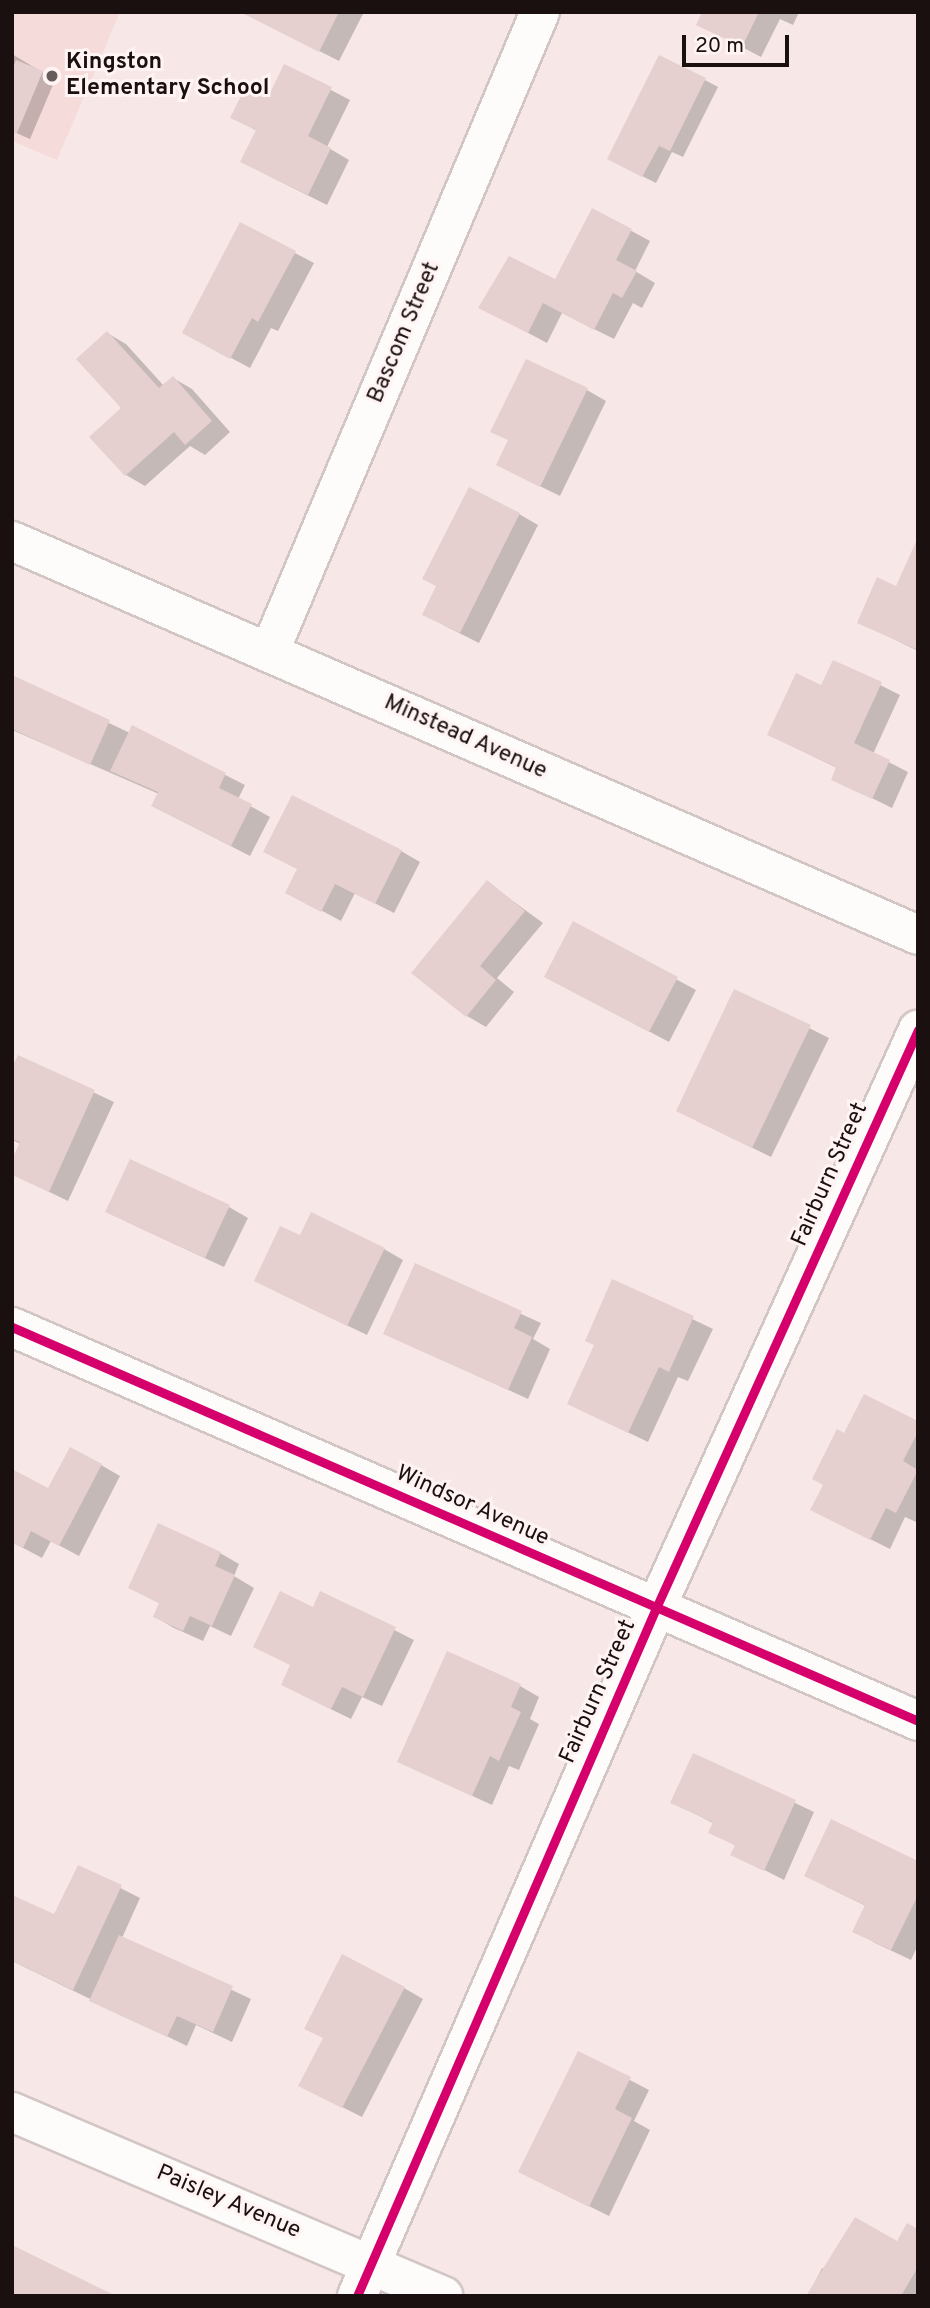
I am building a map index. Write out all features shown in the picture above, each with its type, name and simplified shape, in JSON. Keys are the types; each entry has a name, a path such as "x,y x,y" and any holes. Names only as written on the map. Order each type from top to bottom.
{"street":[{"name":"Bascom Street","path":"270,653 540,12"},
{"name":"Minstead Avenue","path":"12,541 918,935"},
{"name":"Fairburn Street","path":"363,2280 656,1608 918,1030"},
{"name":"Windsor Avenue","path":"12,1327 918,1721"},
{"name":"Paisley Avenue","path":"12,2112 363,2280 443,2296"}],"shaded area":[{"name":"Kingston Elementary School","path":"12,12 120,12 57,160 12,141"}],"building":[{"path":"240,12 339,12 319,52"},
{"path":"702,12 759,12 742,47 696,25"},
{"path":"659,55 706,78 670,151 659,146 642,177 607,159"},
{"path":"16,60 43,71 17,133 12,131 12,70"},
{"path":"284,64 332,87 308,136 331,148 308,195 240,162 256,130 230,118 248,82 270,93"},
{"path":"592,208 632,229 616,260 637,271 622,298 613,293 594,330 543,303 528,333 478,308 509,256 555,279"},
{"path":"240,222 296,251 258,322 252,318 230,359 182,333"},
{"path":"107,331 159,388 173,376 212,421 185,445 174,432 125,476 89,437 121,408 76,359"},
{"path":"526,359 588,388 540,487 496,465 508,440 490,432"},
{"path":"469,487 520,513 460,633 422,615 436,586 422,579"},
{"path":"918,537 918,650 857,623 877,577 896,586"},
{"path":"833,660 882,682 854,743 890,760 872,799 831,780 836,767 767,735 796,673 821,685"},
{"path":"12,675 110,720 90,765 12,729"},
{"path":"132,725 226,773 219,788 252,804 231,846 151,806 158,792 110,771"},
{"path":"292,795 402,850 375,904 335,884 321,912 285,893 297,869 263,852"},
{"path":"487,880 525,911 480,966 496,980 466,1017 411,973"},
{"path":"573,921 678,977 649,1032 544,977"},
{"path":"734,989 811,1025 752,1148 676,1111"},
{"path":"18,1055 95,1090 49,1192 12,1175 12,1159 20,1142 12,1139 12,1067"},
{"path":"130,1159 230,1205 205,1258 105,1212"},
{"path":"311,1212 385,1248 347,1326 254,1281 280,1226 300,1235"},
{"path":"415,1263 522,1311 514,1328 532,1337 508,1390 383,1334"},
{"path":"612,1279 694,1316 669,1372 659,1367 628,1433 567,1404 594,1345 585,1341"},
{"path":"864,1394 918,1421 918,1432 903,1461 918,1470 896,1513 886,1508 870,1540 810,1510 823,1485 812,1479 837,1429 844,1433"},
{"path":"70,1447 102,1464 59,1546 31,1531 23,1548 12,1543 12,1469 48,1488"},
{"path":"158,1523 221,1552 215,1566 235,1575 212,1626 190,1616 183,1631 153,1617 159,1603 128,1588"},
{"path":"280,1591 313,1607 320,1591 396,1627 363,1697 342,1687 331,1709 281,1685 290,1665 253,1647"},
{"path":"447,1651 521,1684 511,1707 521,1712 499,1761 490,1756 472,1796 397,1762"},
{"path":"693,1753 796,1800 764,1871 730,1855 735,1845 708,1833 713,1822 670,1803"},
{"path":"831,1819 918,1861 918,1895 891,1950 852,1932 865,1905 804,1876"},
{"path":"78,1865 122,1885 73,1990 12,1961 12,1895 54,1914"},
{"path":"119,1935 233,1986 213,2032 177,2016 167,2037 89,2001"},
{"path":"342,1954 405,1987 342,2108 298,2086 323,2038 304,2029"},
{"path":"578,2051 631,2077 615,2109 632,2118 589,2207 518,2172"},
{"path":"855,2217 897,2241 907,2223 918,2229 918,2267 901,2296 806,2296"},
{"path":"12,2245 116,2296 12,2296"}],"cycle path":[{"path":"357,2296 656,1608 918,1030"},
{"path":"12,1327 918,1721"}],"place":[{"name":"Kingston Elementary School","path":"52,76"}]}
